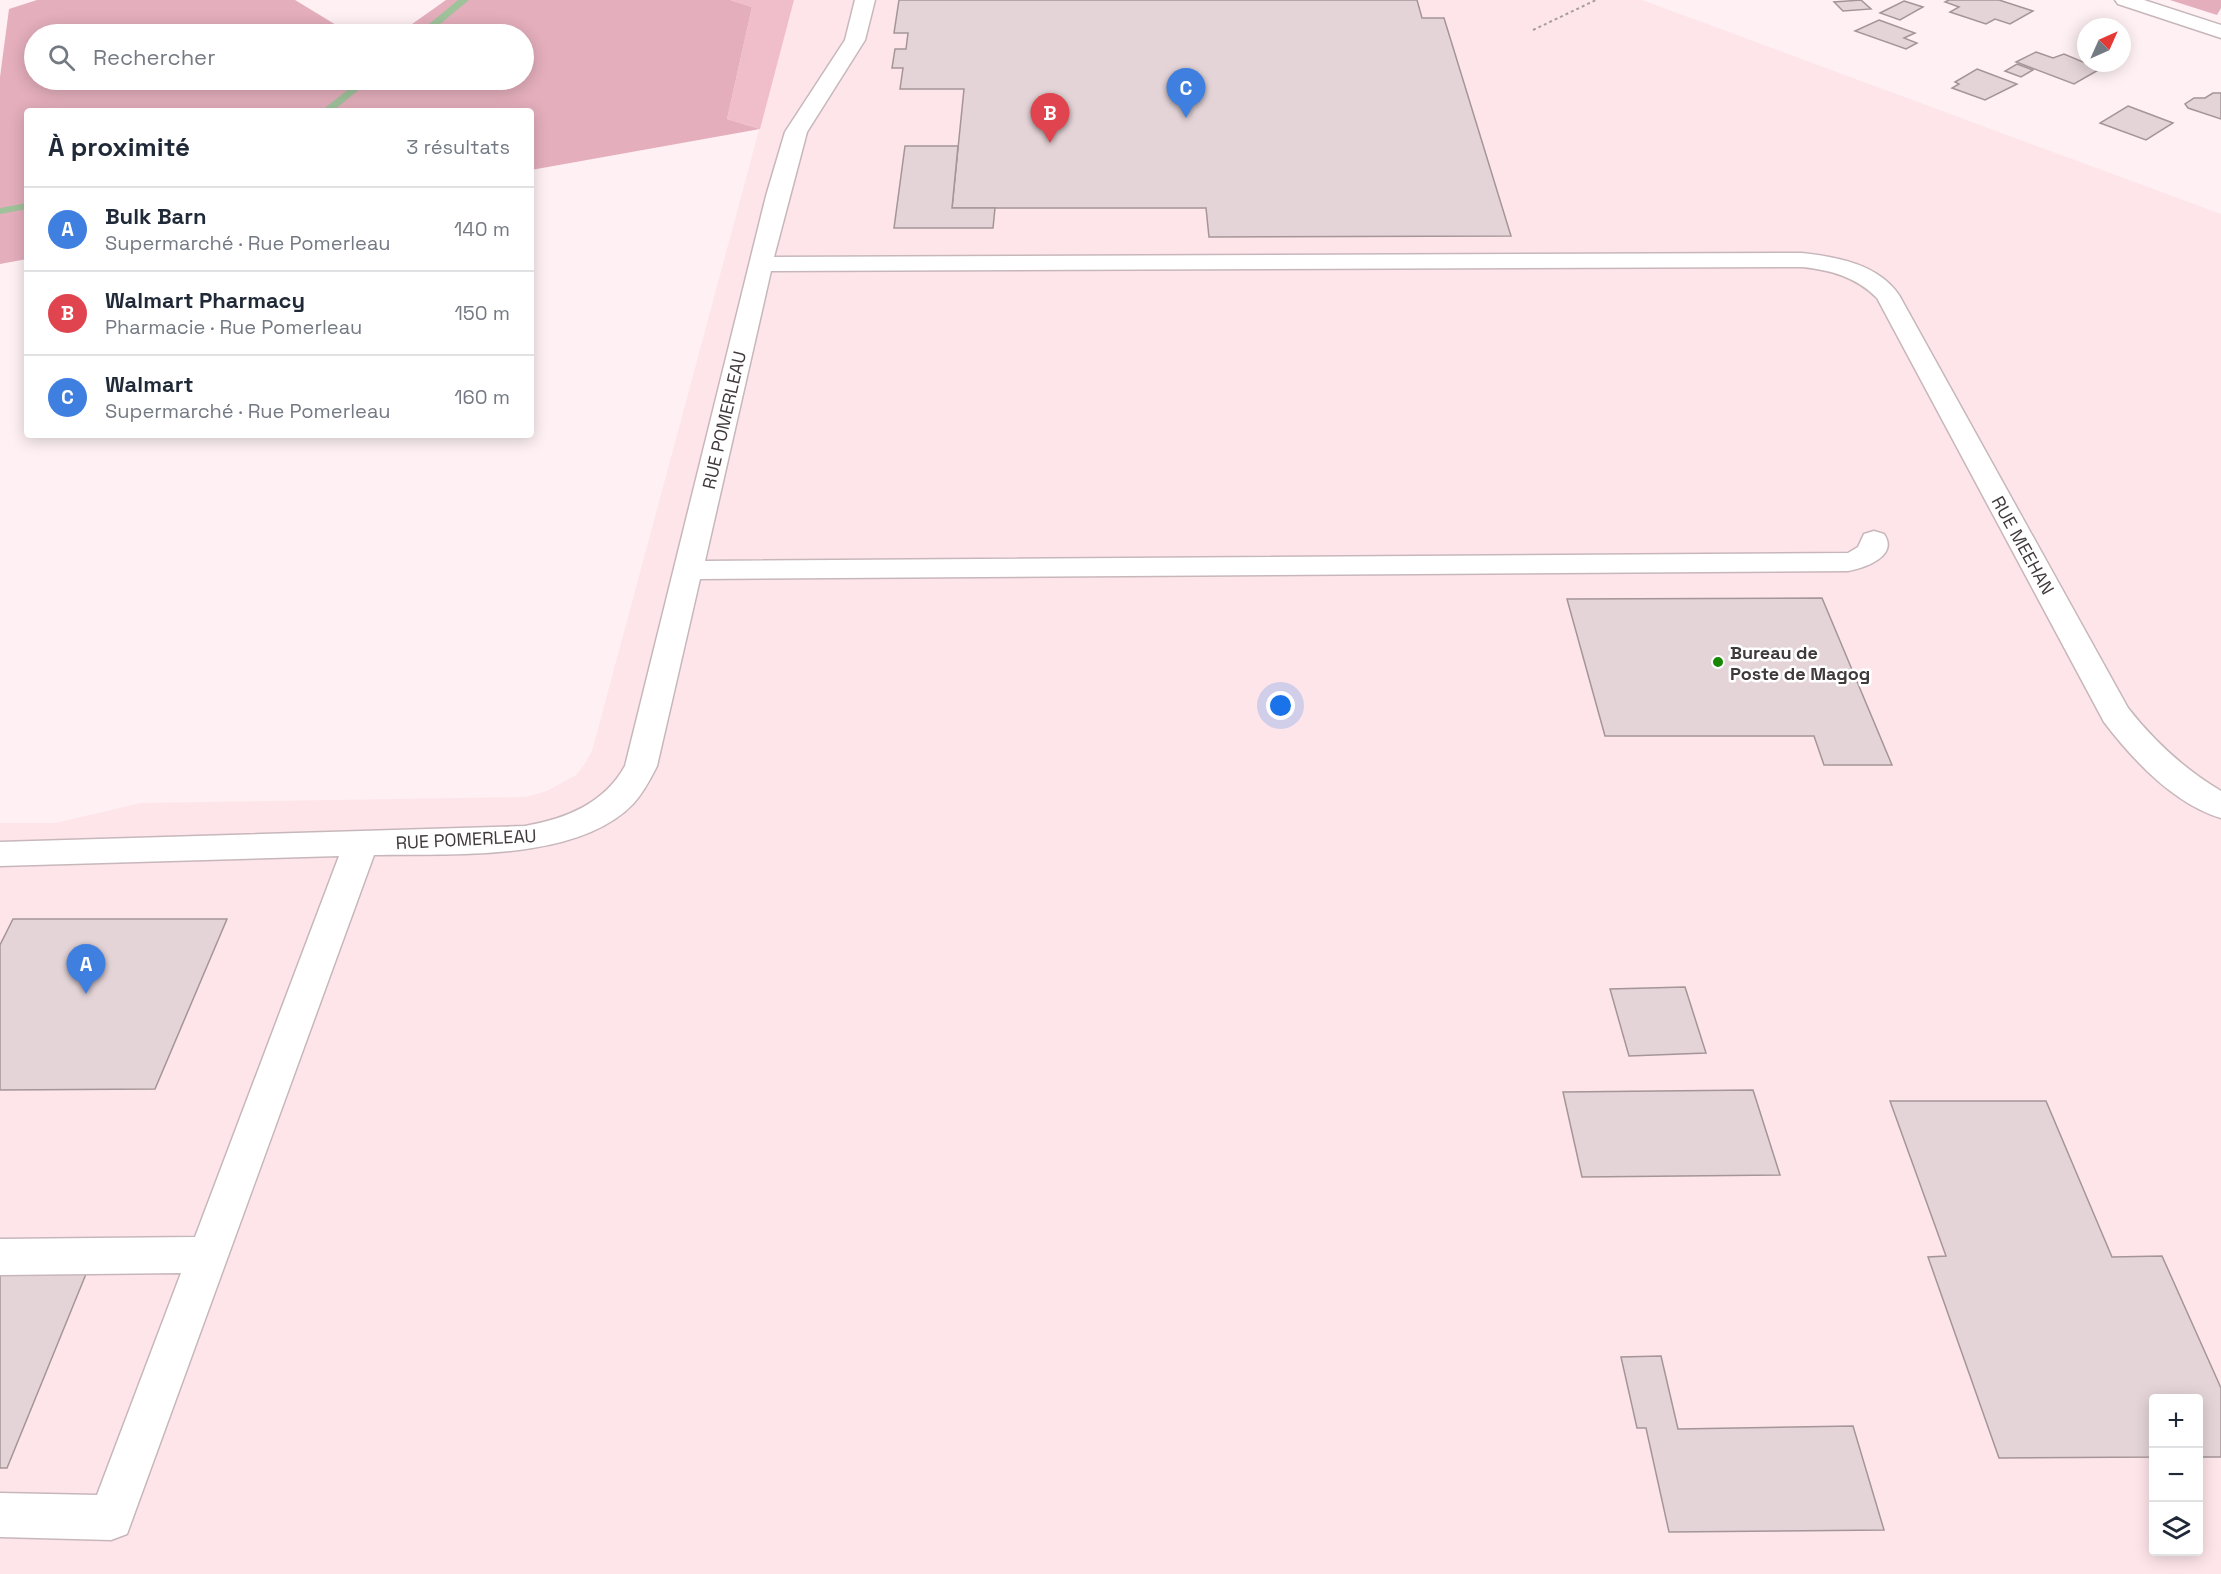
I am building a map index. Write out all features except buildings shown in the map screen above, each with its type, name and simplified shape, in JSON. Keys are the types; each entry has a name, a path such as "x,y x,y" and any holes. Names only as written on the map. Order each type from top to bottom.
{"street":[{"name":"RUE POMERLEAU","path":"0,854 361,844 536,836 580,824 615,801 634,781 641,766 760,264 796,132 855,40 865,0"},
{"path":"2125,0 2221,32"},
{"name":"RUE MEEHAN","path":"760,264 1802,260 1846,268 1871,280 1887,295 2115,714 2151,757 2176,777 2221,806"},
{"path":"688,570 1848,562 1865,557 1871,552 1874,540"},
{"path":"0,1515 111,1518 361,844"},
{"path":"0,1257 209,1256"}],"path":[{"path":"1533,30 1596,0"}],"shaded area":[{"path":"37,0 295,0 335,24 24,24 24,90 534,90 534,24 412,24 446,0 730,0 752,7 727,119 760,129 534,169 534,108 24,108 24,260 0,264 0,77 9,9"},
{"path":"730,0 794,0 760,129 727,119 752,7"},
{"path":"794,0 1642,0 2221,214 2221,1574 0,1574 0,823 55,823 141,803 526,797 547,791 576,775 592,751"},
{"path":"2170,0 2221,0 2221,8 2217,15"}],"waterway":[{"path":"434,24 464,0"},
{"path":"330,108 353,90"},
{"path":"0,211 24,207"}],"place":[{"name":"Walmart","path":"1186,118"},
{"name":"Walmart Pharmacy","path":"1050,143"},
{"name":"Bureau de Poste de Magog","path":"1718,662"},
{"name":"Bulk Barn","path":"86,994"}]}
